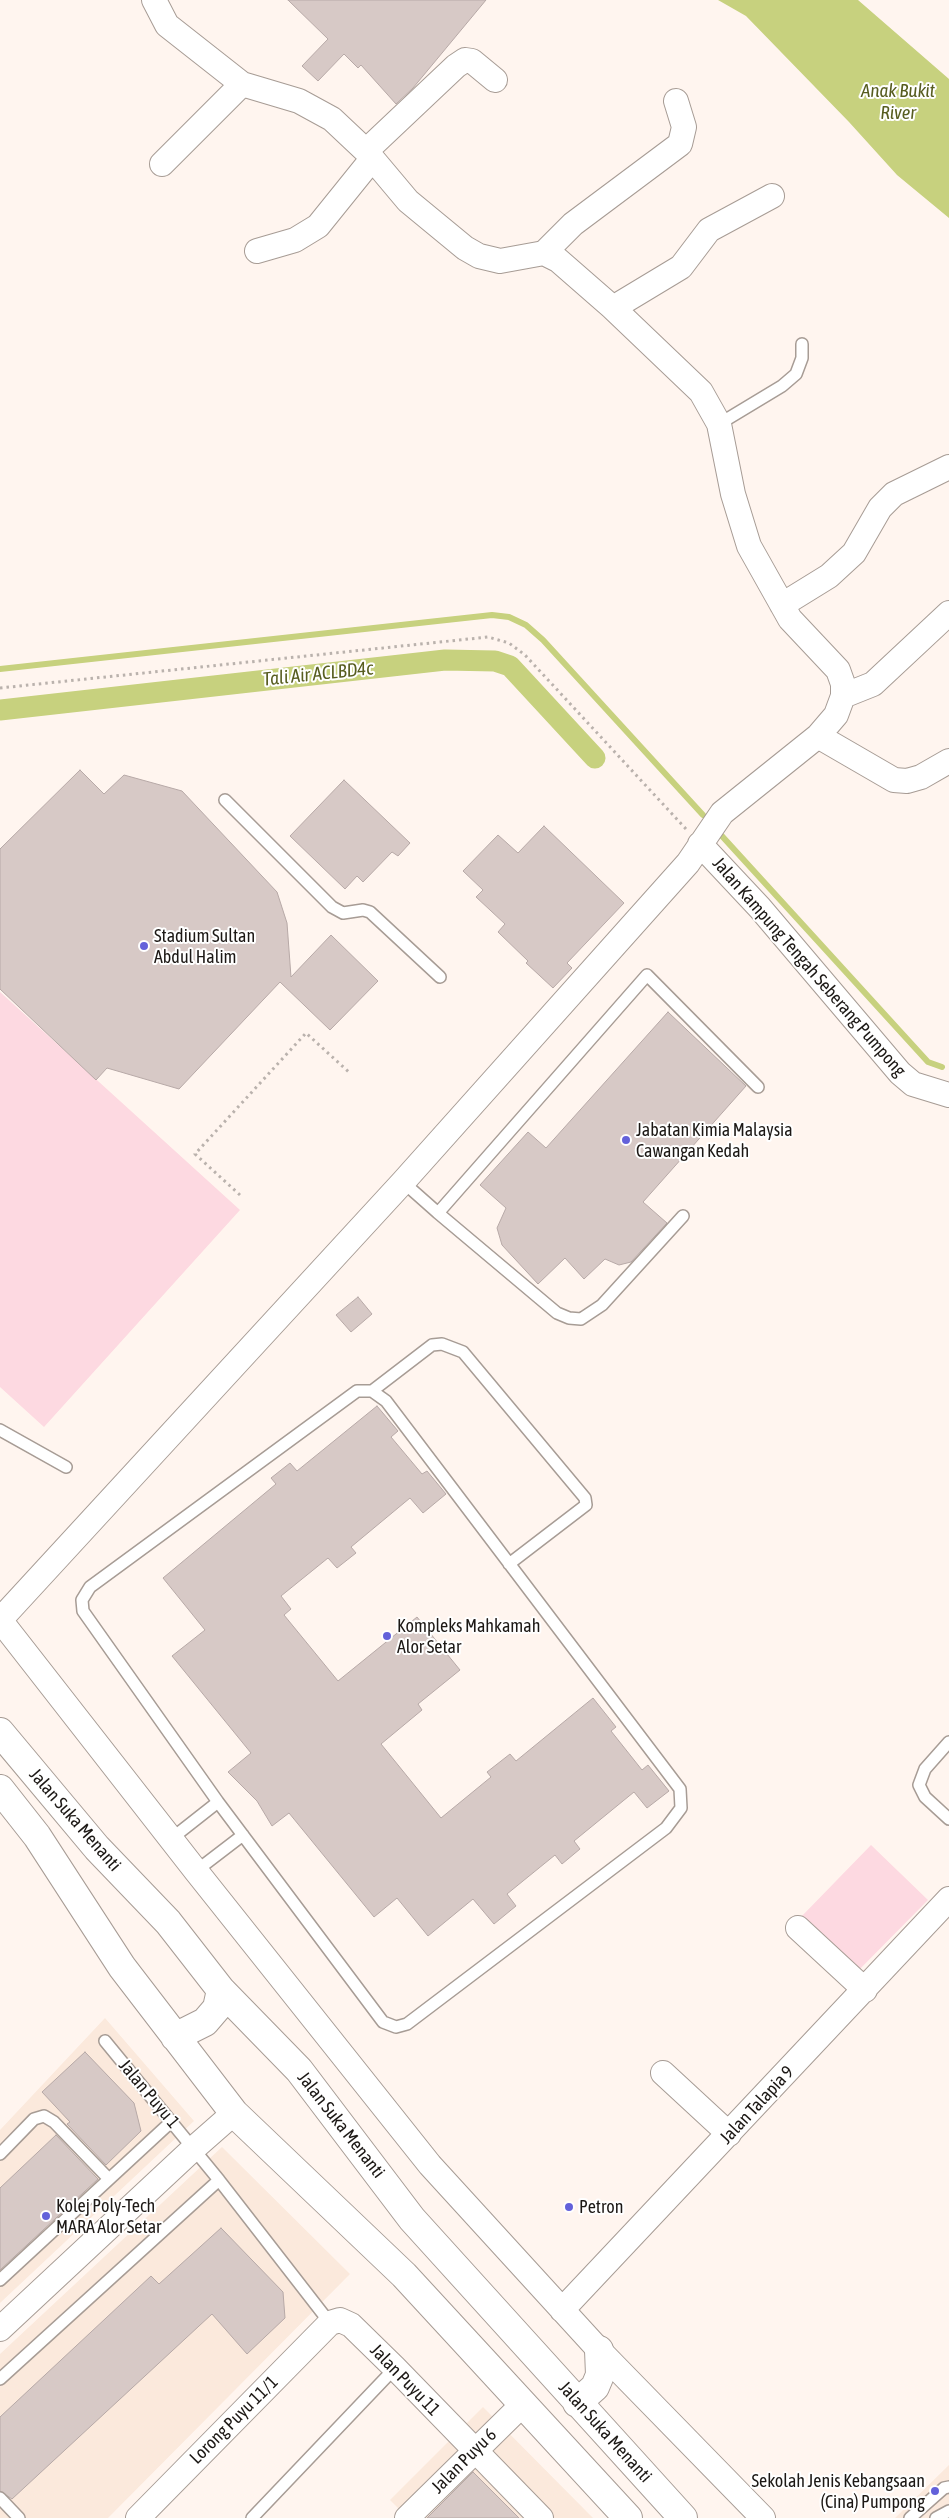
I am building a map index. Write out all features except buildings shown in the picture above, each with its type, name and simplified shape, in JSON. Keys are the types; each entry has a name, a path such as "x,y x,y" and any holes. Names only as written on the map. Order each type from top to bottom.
{"main road":[{"name":"Jalan Suka Menanti","path":"0,1732 97,1848 168,1922 221,1990 299,2070 412,2219 684,2518"},
{"name":"Jalan Suka Menanti","path":"0,1789 37,1836 122,1967 234,2113 404,2275 628,2518"},
{"path":"175,2037 205,2022 217,2008 221,1990"},
{"path":"577,2402 594,2388 600,2375 599,2350"}],"street":[{"path":"154,0 167,24 242,84 299,101 332,119 369,155 408,201 465,248 479,256 500,262 544,253 573,224 680,144 684,127 676,101"},
{"path":"258,251 295,240 318,226 369,155 465,60 472,61 495,80"},
{"path":"162,164 242,84"},
{"path":"613,308 681,267 709,230 772,196"},
{"path":"544,253 558,260 613,308 701,392 719,424 733,494 749,546 782,605 802,634 831,660 844,684 843,696 836,715 818,736 722,813 688,864 403,1182 0,1620 171,1840 430,2164 599,2350 764,2518"},
{"path":"782,605 829,576 854,553 880,508 894,494 949,467"},
{"path":"843,696 873,684 949,613"},
{"path":"818,736 894,780 907,781 921,777 949,761"},
{"name":"Jalan Kampung Tengah Seberang Pumpong","path":"700,844 760,908 900,1073 913,1084 949,1095"},
{"name":"Jalan Talapia 9","path":"562,2310 949,1899"},
{"path":"798,1928 865,1990"},
{"path":"663,2073 729,2134"},
{"path":"0,2329 192,2149 234,2113"},
{"name":"Jalan Puyu 11","path":"330,2323 340,2320 351,2325 541,2518"},
{"name":"Lorong Puyu 11/1","path":"138,2518 330,2323"},
{"name":"Jalan Puyu 6","path":"407,2518 522,2405"}],"lane":[{"path":"719,424 782,386 796,374 802,358 802,344"},
{"path":"225,800 332,907 343,913 363,910 370,912 440,977"},
{"path":"438,1213 647,975 758,1087"},
{"path":"403,1182 557,1313 569,1318 581,1319 602,1305 683,1216"},
{"path":"372,1391 432,1345 442,1344 463,1352 585,1498 586,1505 510,1564"},
{"path":"357,1391 372,1391 386,1401 680,1789 681,1808 666,1828 407,2024 396,2026 383,2022 218,1802 92,1626 83,1611 82,1600 90,1587 357,1391"},
{"path":"0,1430 66,1467"},
{"path":"949,1742 925,1769 918,1785 925,1796 949,1818"},
{"path":"171,1840 218,1802"},
{"path":"196,1871 243,1835"},
{"name":"Jalan Puyu 1","path":"105,2041 172,2121 192,2149 220,2180 330,2323"},
{"path":"0,2154 34,2119 44,2116 54,2122 108,2178"},
{"path":"0,2280 108,2178 172,2121"},
{"path":"0,2379 220,2180"},
{"path":"252,2518 395,2368"},
{"path":"910,2518 944,2488 949,2487"},
{"path":"0,2498 19,2518"},
{"path":"936,2518 949,2511"}],"path":[{"path":"0,688 488,636 508,644 525,655 700,844"},
{"path":"240,1195 194,1154 292,1047 306,1032 351,1074"}],"shaded area":[{"path":"0,992 240,1210 44,1427 0,1387"},
{"path":"871,1845 928,1900 857,1972 801,1917"},
{"name":"Kolej Poly-Tech MARA Alor Setar","path":"105,2018 194,2121 0,2303 0,2130"},
{"path":"222,2147 350,2274 108,2518 0,2518 0,2354"},
{"path":"483,2407 593,2518 408,2518 390,2500"},
{"name":"Sekolah Jenis Kebangsaan (Cina) Pumpong","path":"949,2465 949,2518 895,2518"}],"water":[{"name":"Anak Bukit River","path":"718,0 858,0 949,79 949,218 897,175 849,122 746,16"}],"waterway":[{"path":"0,669 492,615 509,617 526,625 543,640 703,815"},
{"name":"Tali Air ACLBD4c","path":"0,710 445,660 495,661 510,666 595,758"},
{"path":"721,835 928,1062 942,1067"}],"place":[{"name":"Stadium Sultan Abdul Halim","path":"144,946"},
{"name":"Jabatan Kimia Malaysia Cawangan Kedah","path":"626,1140"},
{"name":"Kompleks Mahkamah Alor Setar","path":"387,1636"},
{"name":"Petron","path":"569,2207"},
{"name":"Kolej Poly-Tech MARA Alor Setar","path":"46,2216"},
{"name":"Sekolah Jenis Kebangsaan (Cina) Pumpong","path":"935,2491"}]}
